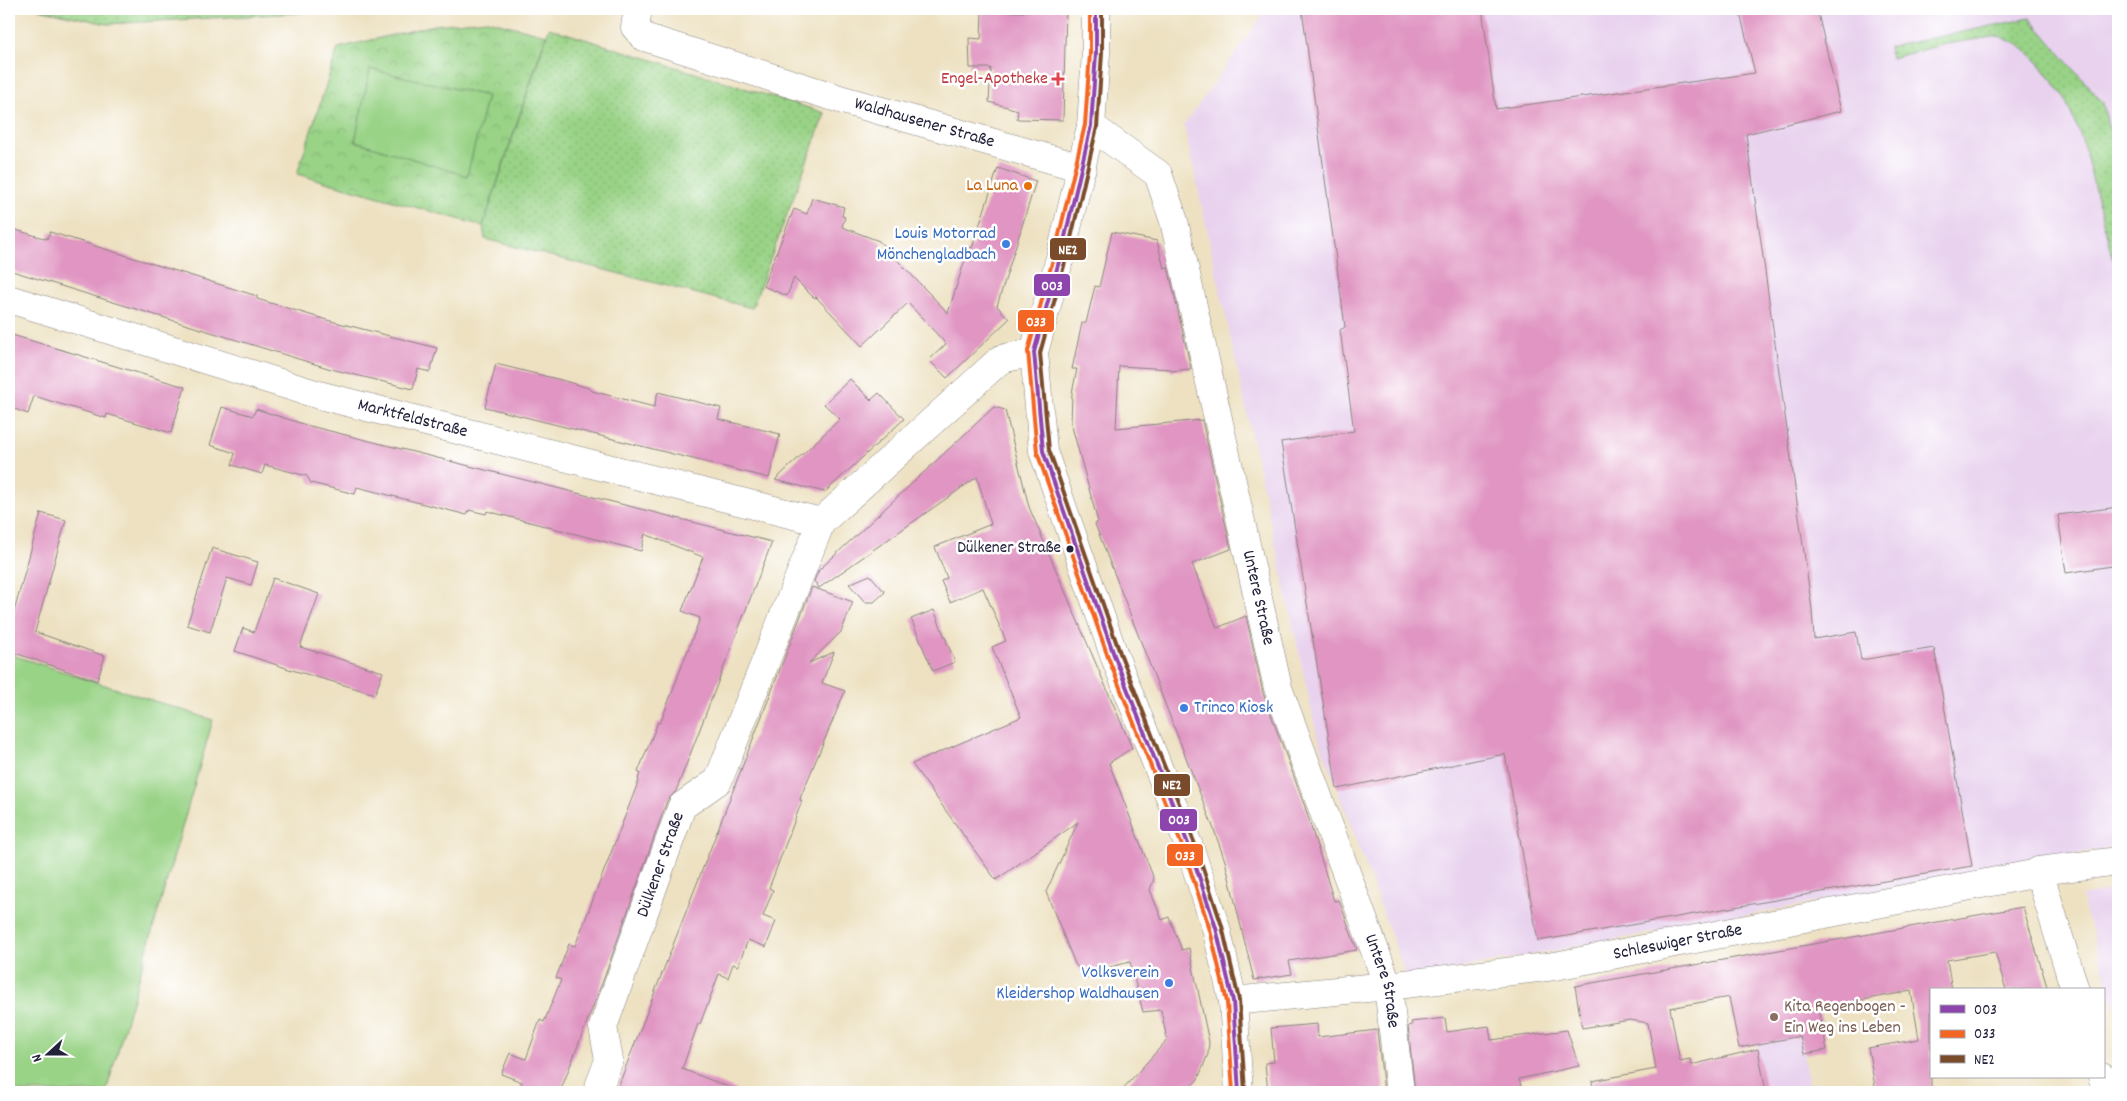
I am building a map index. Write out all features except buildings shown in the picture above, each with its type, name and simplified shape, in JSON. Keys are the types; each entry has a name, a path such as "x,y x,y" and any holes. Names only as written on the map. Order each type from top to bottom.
{"street":[{"name":"Waldhausener Straße","path":"638,9 635,27 644,37 843,100 1082,168"},
{"path":"1096,9 1096,52 1091,126 1062,254 1034,352 1043,451 1114,655 1190,849 1216,928 1233,1001 1239,1092"},
{"name":"Untere Straße","path":"1091,126 1158,174 1176,230 1278,688 1388,986 1400,1092"},
{"name":"Marktfeldstraße","path":"9,299 319,394 821,522"},
{"name":"Dülkener Straße","path":"597,1092 609,1060 603,1027 682,806 718,781 821,522 1002,359 1034,352"},
{"name":"Schleswiger Straße","path":"1233,1001 1388,986 1555,966 2033,874 2039,871 2118,861"},
{"path":"2039,871 2074,988"},
{"path":"2102,1078 2107,1092"}],"shaded area":[{"path":"1267,9 2118,9 2118,846 1407,978 1316,731 1184,125"},
{"path":"2118,889 2118,1017 2081,896"},
{"name":"Kita Regenbogen - Ein Weg ins Leben","path":"1785,949 1810,1092 1766,1092 1741,957"}],"green space":[{"path":"38,9 314,9 297,13 107,24"},
{"path":"2030,18 2103,103 2118,171 2118,280 2082,139 2063,95 2040,64 2021,46 1999,36 1946,44 1891,58 1889,47"},
{"path":"487,20 546,35 483,226 297,174 338,48 434,25"},
{"path":"549,28 825,113 752,308 485,239 483,226"},
{"path":"370,69 487,96 467,176 355,141"},
{"path":"9,654 213,720 106,1092 9,1092"}],"transit line":[{"name":"033","path":"1090,9 1090,53 1085,125 1055,252 1028,351 1037,452 1108,657 1184,851 1210,930 1227,1002 1233,1092"},
{"name":"003","path":"1096,9 1096,53 1091,126 1061,254 1034,352 1043,451 1114,655 1190,849 1216,928 1233,1001 1239,1092"},
{"name":"NE2","path":"1102,9 1102,53 1097,127 1067,255 1040,353 1049,450 1120,653 1196,847 1222,926 1239,1000 1245,1092"}],"place":[{"name":"Engel-Apotheke","path":"1058,79"},
{"name":"La Luna","path":"1028,186"},
{"name":"Louis Motorrad Mönchengladbach","path":"1006,244"},
{"name":"Dülkener Straße","path":"1070,549"},
{"name":"Trinco Kiosk","path":"1184,708"},
{"name":"Volksverein Kleidershop Waldhausen","path":"1169,983"},
{"name":"Kita Regenbogen - Ein Weg ins Leben","path":"1774,1017"}]}
